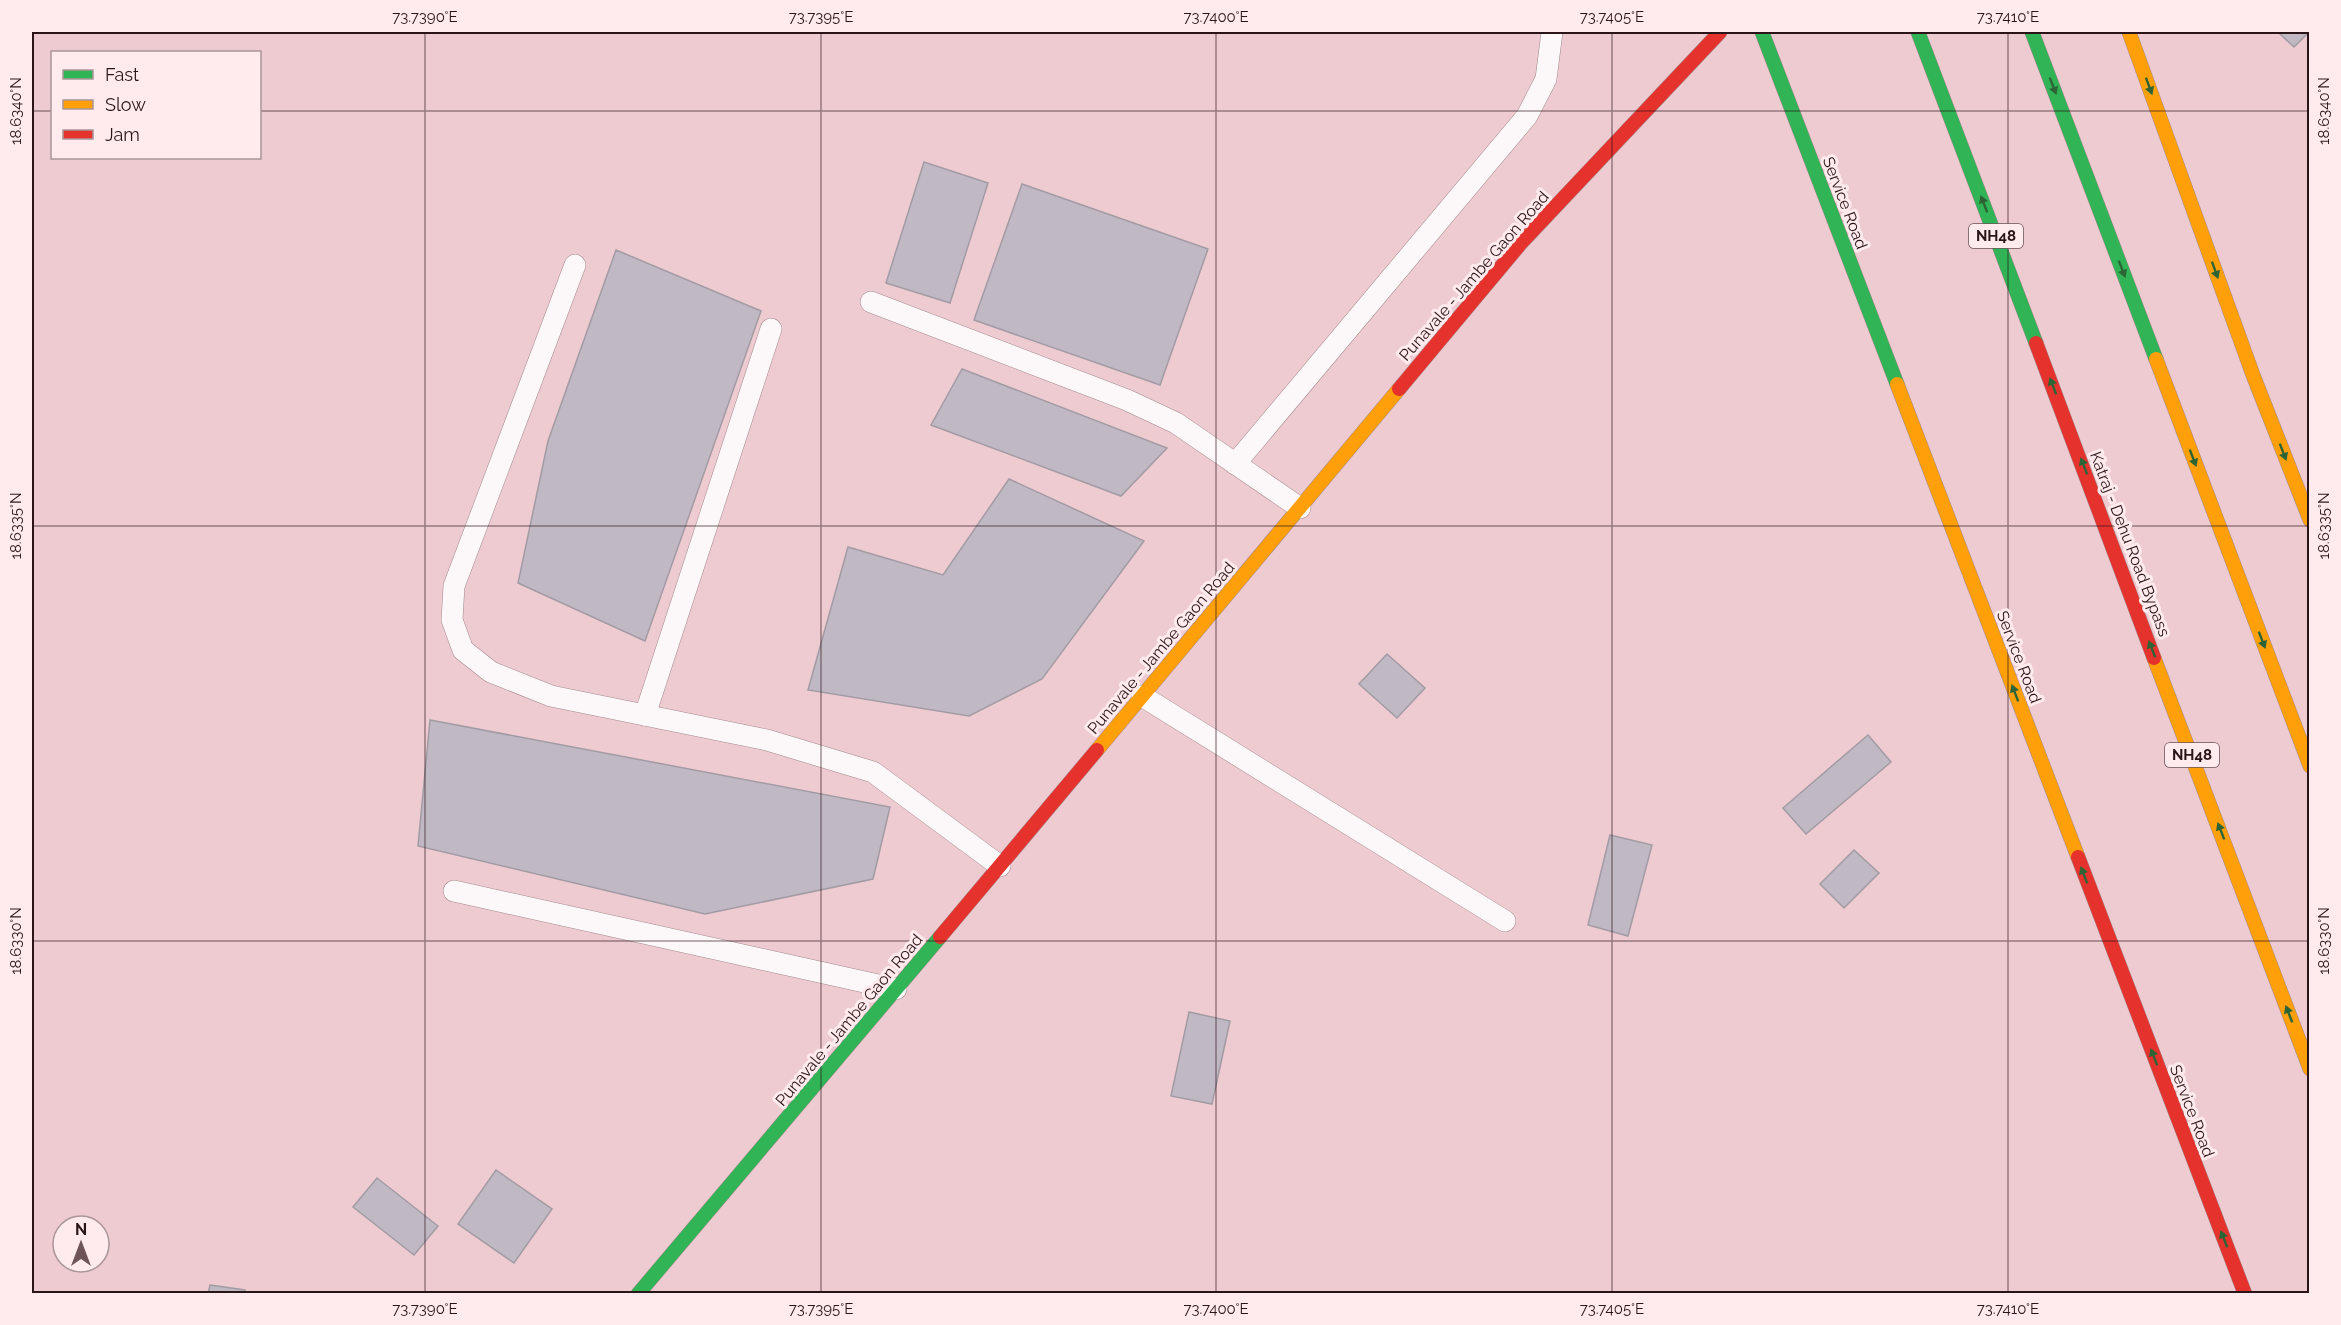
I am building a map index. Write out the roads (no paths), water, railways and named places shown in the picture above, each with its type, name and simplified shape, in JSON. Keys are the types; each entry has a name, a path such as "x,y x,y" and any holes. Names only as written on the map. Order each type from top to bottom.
{"main road":[{"name":"Punavale - Jambe Gaon Road","path":"638,1293 1000,866 1521,243 1720,32"},
{"name":"Service Road","path":"1762,32 2245,1293"},
{"name":"Katraj - Dehu Road Bypass","path":"1918,32 2310,1069"},
{"path":"2032,32 2310,766"},
{"path":"2129,32 2253,375 2310,520"}],"lane":[{"path":"1235,464 1527,116 1546,79 1552,32"},
{"path":"575,265 454,586 452,620 463,650 491,672 551,696 767,740 873,771 1000,866"},
{"path":"871,302 1127,400 1176,423 1300,507"},
{"path":"645,715 771,329"},
{"path":"1142,696 1505,921"},
{"path":"454,891 896,989"}]}
